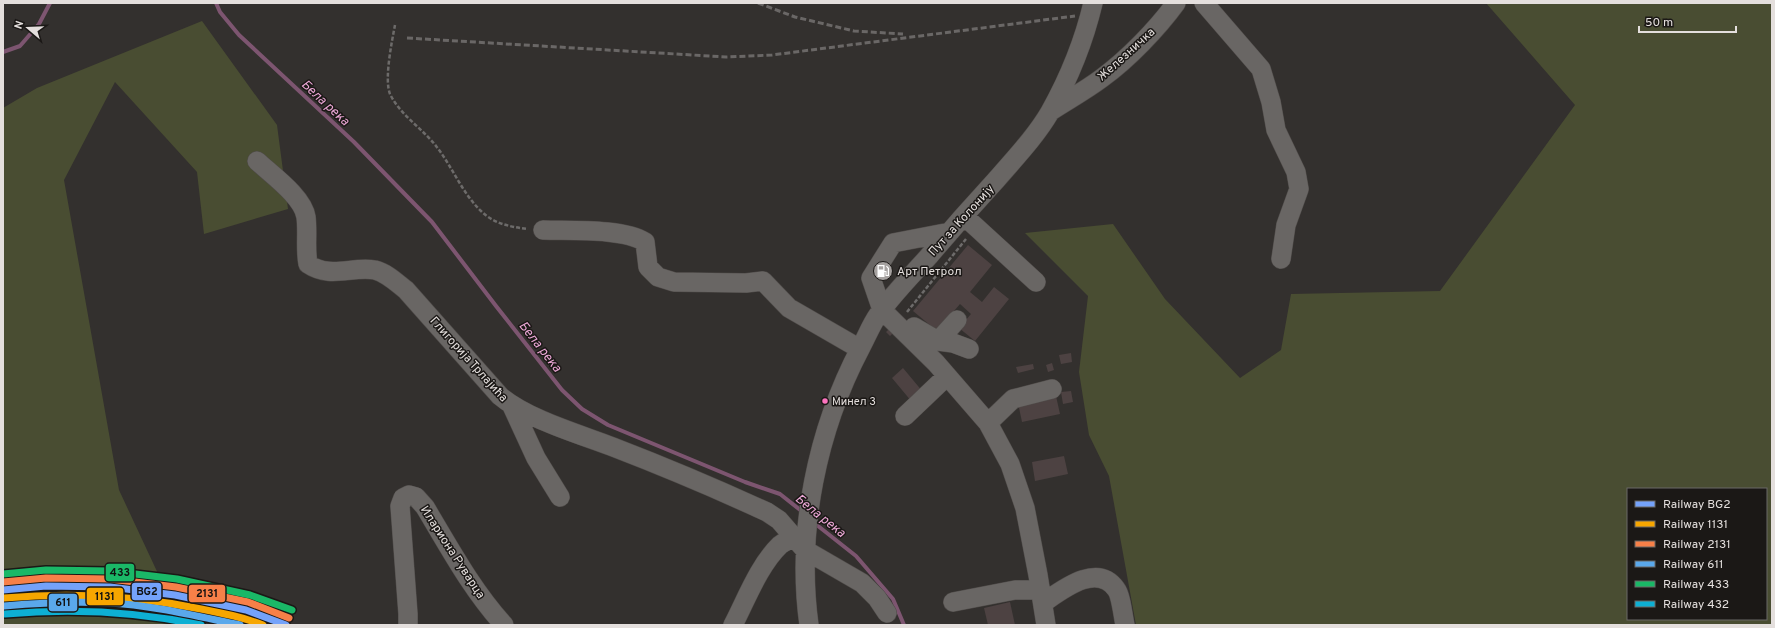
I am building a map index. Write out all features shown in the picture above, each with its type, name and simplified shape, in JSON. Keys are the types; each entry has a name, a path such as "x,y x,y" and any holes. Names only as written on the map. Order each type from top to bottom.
{"street":[{"name":"Пут за Колонију","path":"809,625 805,596 802,539 811,493 828,424 851,366 878,315 958,236 964,216 1026,146 1050,112 1070,72 1087,28 1093,3"},
{"name":"Железничка","path":"1050,112 1103,77 1140,43 1167,15 1176,3"},
{"path":"1204,3 1261,69 1271,102 1276,130 1296,172 1299,189 1286,225 1281,259"},
{"name":"Глигорија Трлајића","path":"257,161 290,191 302,207 306,217 306,253 308,264 317,270 327,272 376,270 389,277 406,290 500,396 512,406 656,463 767,512 862,583 877,598 887,613"},
{"path":"964,216 1036,282"},
{"path":"543,230 617,233 636,236 645,242 648,267 658,277 674,282 746,283 762,281 789,308 860,349"},
{"path":"958,236 893,243 871,278 882,310 942,369 988,423 1010,464 1025,508 1046,625"},
{"path":"905,416 942,369 954,344 957,320"},
{"path":"909,322 954,344"},
{"path":"988,423 1013,399 1052,388"},
{"path":"512,406 536,458 560,497"},
{"name":"Илариона Руварца","path":"408,625 400,506 403,498 409,495 416,497 425,507 468,578 492,612 504,625"},
{"path":"733,625 752,587 769,558 781,544 802,539"},
{"path":"953,602 1014,590 1042,596 1082,579 1095,578 1108,581 1117,590 1125,625"}],"path":[{"path":"395,25 390,61 390,93 403,111 437,146 481,211 495,222 508,226 543,230"},
{"path":"909,322 958,236"}],"green space":[{"path":"1486,3 1772,3 1772,625 1136,625 1109,476 1089,435 1079,372 1088,296 1025,233 1113,224 1165,299 1240,378 1281,350 1291,294 1440,291 1575,105"},
{"path":"202,21 277,125 288,209 204,234 197,172 115,82 64,180 119,490 182,625 3,625 3,108 37,88"}],"building":[{"path":"968,245 992,265 970,292 982,302 994,287 1009,299 975,341 959,328 971,314 960,304 937,331 913,311"},
{"path":"893,325 897,329 890,336 886,332"},
{"path":"1071,353 1072,362 1061,364 1059,355"},
{"path":"1052,363 1054,370 1048,372 1046,365"},
{"path":"1033,364 1034,369 1018,373 1016,367"},
{"path":"903,368 923,392 912,402 892,378"},
{"path":"1071,391 1073,402 1063,404 1061,392"},
{"path":"1056,396 1060,414 1022,422 1018,403"},
{"path":"1064,456 1068,474 1035,481 1032,462"},
{"path":"1010,602 1015,625 988,625 984,608"}],"waterway":[{"path":"3,52 20,46 39,24 50,3"},
{"name":"Бела река","path":"216,3 220,12 239,35 354,142 432,222 562,390 582,409 608,425 745,482 780,494 804,513"},
{"name":"Бела река","path":"813,522 856,556 893,599 904,625"}],"railway":[{"path":"758,3 795,17 854,31 903,34"},
{"path":"407,38 726,57 772,55 1075,16"}],"rail line":[{"name":"433","path":"3,574 46,570 110,571 177,579 250,595 292,610"},
{"name":"2131","path":"3,582 46,578 110,579 176,587 248,602 289,618"},
{"name":"BG2","path":"3,590 46,586 110,587 175,595 246,610 286,625"},
{"name":"1131","path":"4,598 54,595 127,598 176,604 217,612 240,617 263,625"},
{"name":"611","path":"4,606 69,602 124,604 174,611 240,625"},
{"name":"432","path":"5,614 55,611 103,612 176,620 201,625"}],"place":[{"name":"Арт Петрол","path":"883,271"},
{"name":"Минел 3","path":"825,401"}]}
